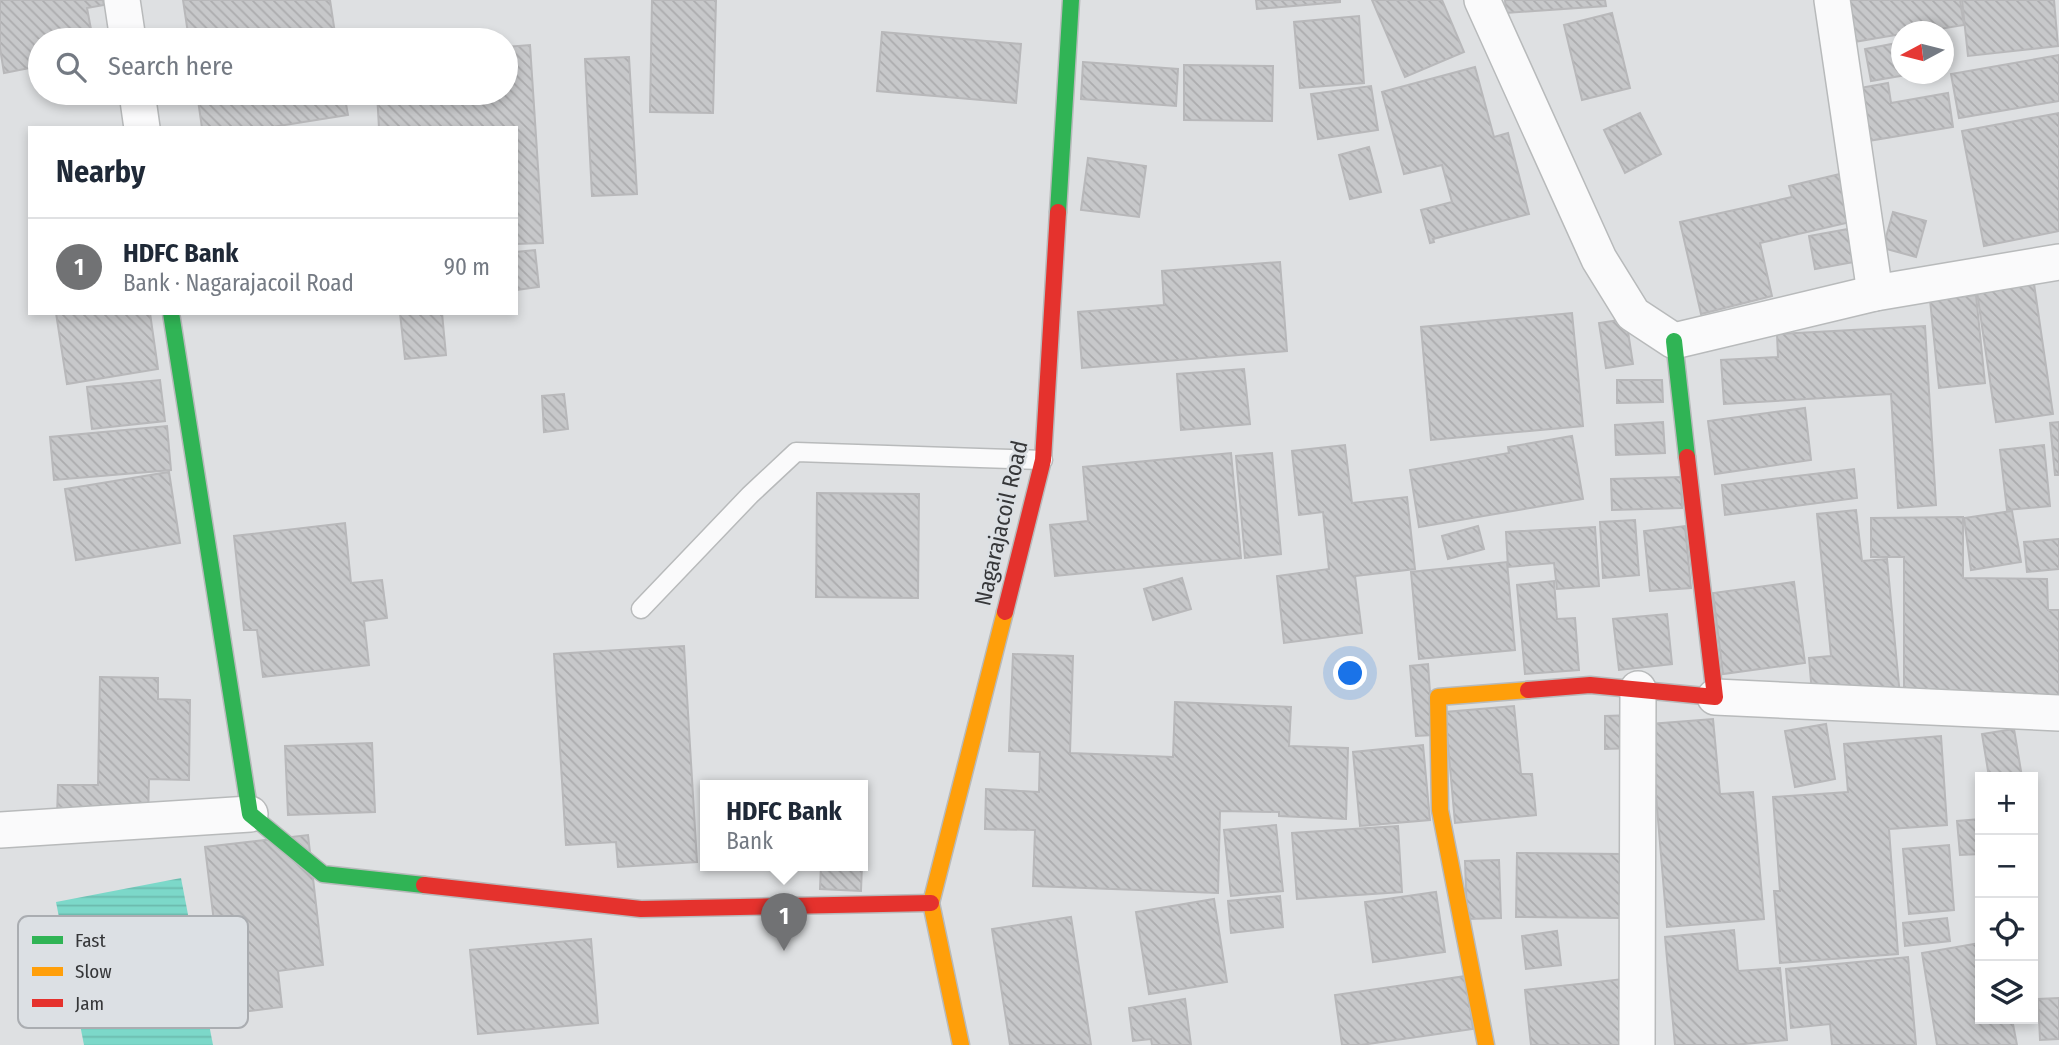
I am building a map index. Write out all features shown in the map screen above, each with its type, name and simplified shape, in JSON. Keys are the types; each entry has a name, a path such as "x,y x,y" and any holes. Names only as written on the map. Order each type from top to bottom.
{"street":[{"path":"122,0 126,28"},
{"name":"Nagarajacoil Road","path":"961,1045 931,903 1043,460 1071,0"},
{"path":"1482,0 1599,258 1633,314 1674,341 1875,293 2059,262"},
{"path":"1832,0 1875,293"},
{"path":"139,105 142,126"},
{"path":"171,315 250,814 323,874 641,909 931,903"},
{"path":"1674,341 1715,696"},
{"path":"1486,1045 1440,810 1438,697 1590,685 1715,696 2059,713"},
{"path":"1637,1045 1638,690"},
{"path":"0,830 250,814"}],"lane":[{"path":"641,609 750,495 796,452 1043,460"}],"shaded area":[{"path":"181,878 188,916 59,916 56,902"},
{"path":"81,1028 210,1028 213,1045 84,1045"}],"building":[{"path":"0,0 103,0 104,5 87,8 91,28 28,28 28,68 4,73 0,48"},
{"path":"183,0 330,0 334,28 187,28"},
{"path":"652,0 716,0 713,113 650,112"},
{"path":"1256,0 1340,0 1340,2 1257,9"},
{"path":"1372,0 1442,0 1464,52 1405,77"},
{"path":"1505,0 1605,0 1606,6 1506,13"},
{"path":"1848,0 1960,0 1964,25 1954,27 1954,21 1891,21 1891,36 1854,42"},
{"path":"1962,0 2054,0 2058,46 1968,56"},
{"path":"1612,13 1630,88 1582,100 1564,25"},
{"path":"1359,16 1364,83 1300,88 1294,22"},
{"path":"882,32 1021,44 1016,103 877,91"},
{"path":"1891,44 1891,78 1871,81 1865,49"},
{"path":"530,45 543,243 518,244 518,126 379,126 378,105 518,105 518,46"},
{"path":"2059,55 2059,101 1959,118 1953,84 1954,73"},
{"path":"629,57 637,194 592,196 585,59"},
{"path":"1083,62 1178,69 1176,106 1081,99"},
{"path":"1184,65 1273,66 1272,121 1184,120"},
{"path":"1475,67 1494,137 1508,133 1529,214 1433,239 1434,242 1430,243 1421,210 1452,202 1442,165 1404,174 1382,92"},
{"path":"1888,83 1891,103 1948,93 1953,127 1868,141 1860,88"},
{"path":"1371,86 1378,130 1318,139 1311,94"},
{"path":"199,105 346,105 348,115 279,126 202,126"},
{"path":"1640,113 1661,154 1625,173 1604,130"},
{"path":"2059,113 2059,231 1984,246 1962,131"},
{"path":"1369,147 1381,192 1350,199 1339,155"},
{"path":"1088,158 1146,166 1139,217 1081,210"},
{"path":"1861,169 1872,217 1760,243 1772,296 1701,314 1680,222 1792,197 1789,186"},
{"path":"1893,212 1926,221 1916,257 1883,248"},
{"path":"1859,227 1865,260 1815,269 1809,236"},
{"path":"535,250 539,287 518,290 518,252"},
{"path":"1280,262 1287,351 1082,368 1078,312 1164,305 1162,271"},
{"path":"2034,284 2053,414 1996,422 1977,292"},
{"path":"1976,295 1985,383 1939,388 1930,300"},
{"path":"1572,313 1583,426 1431,440 1421,327"},
{"path":"56,315 150,315 158,369 67,384"},
{"path":"400,315 442,315 446,355 405,359"},
{"path":"1626,319 1633,364 1606,368 1599,323"},
{"path":"1925,326 1936,505 1898,508 1891,394 1724,404 1721,360 1778,357 1777,334"},
{"path":"1244,369 1250,424 1181,430 1177,374"},
{"path":"160,380 165,421 92,429 87,387"},
{"path":"1617,380 1662,380 1663,402 1617,403"},
{"path":"564,394 568,429 544,432 542,396"},
{"path":"1805,408 1811,460 1715,474 1708,421"},
{"path":"1663,422 1665,453 1616,455 1615,425"},
{"path":"2059,422 2059,475 2055,475 2050,423"},
{"path":"167,426 171,470 54,480 50,437"},
{"path":"1572,436 1583,499 1419,527 1410,470 1509,453 1508,447"},
{"path":"1345,445 1352,503 1407,497 1415,569 1355,576 1362,633 1284,643 1277,576 1329,569 1323,512 1299,515 1292,451"},
{"path":"2044,445 2050,506 2007,510 2000,450"},
{"path":"1231,453 1241,558 1055,576 1050,525 1088,521 1083,467"},
{"path":"1272,453 1281,554 1245,558 1236,456"},
{"path":"1854,469 1857,498 1725,515 1722,485"},
{"path":"169,472 180,543 76,560 65,489"},
{"path":"1681,477 1682,508 1612,510 1611,479"},
{"path":"817,493 919,494 918,598 816,597"},
{"path":"1856,510 1862,561 1887,559 1900,696 1813,705 1809,658 1831,656 1817,514"},
{"path":"2012,511 2021,562 1971,570 1964,518"},
{"path":"1963,517 1963,578 2047,579 2048,610 2059,610 2059,697 1904,698 1904,557 1871,557 1871,518"},
{"path":"1635,520 1639,575 1603,578 1600,522"},
{"path":"345,523 351,583 382,580 387,618 364,621 369,665 263,677 257,630 244,630 234,536"},
{"path":"1478,526 1484,549 1448,559 1442,536"},
{"path":"1685,526 1691,588 1650,591 1644,531"},
{"path":"1595,527 1599,586 1557,589 1554,563 1508,567 1506,532"},
{"path":"2059,539 2059,569 2027,572 2024,542"},
{"path":"1507,562 1515,650 1419,659 1411,572"},
{"path":"1182,578 1191,609 1153,620 1144,589"},
{"path":"1554,581 1557,619 1575,618 1579,670 1525,674 1517,585"},
{"path":"1794,582 1805,663 1723,674 1713,593"},
{"path":"1667,614 1672,664 1619,670 1613,619"},
{"path":"684,646 697,862 618,867 616,842 566,845 554,654"},
{"path":"1013,654 1073,656 1070,753 1173,757 1175,702 1291,707 1289,746 1348,748 1346,819 1279,816 1279,812 1220,811 1218,893 1033,886 1035,830 985,829 986,789 1039,792 1040,752 1009,751"},
{"path":"1428,664 1433,735 1416,736 1410,666"},
{"path":"100,677 158,678 158,699 190,700 189,780 149,779 148,818 57,817 58,785 98,785"},
{"path":"1514,706 1521,774 1532,774 1536,815 1455,823 1445,712"},
{"path":"1634,715 1634,748 1605,749 1605,716"},
{"path":"1713,719 1720,794 1753,792 1764,919 1667,927 1650,724"},
{"path":"1826,724 1835,779 1795,787 1785,731"},
{"path":"2014,729 2021,772 1988,772 1982,734"},
{"path":"1941,736 1947,825 1889,829 1898,954 1780,963 1774,891 1780,891 1773,797 1848,792 1844,744"},
{"path":"372,743 375,812 288,815 285,746"},
{"path":"1423,745 1430,820 1360,826 1353,752"},
{"path":"1975,819 1975,854 1960,855 1957,821"},
{"path":"1276,825 1283,891 1231,896 1224,830"},
{"path":"1398,826 1402,892 1297,899 1292,833"},
{"path":"308,835 323,965 278,971 282,1007 248,1011 248,916 213,916 205,847"},
{"path":"1949,845 1954,910 1909,914 1903,849"},
{"path":"1517,853 1621,854 1620,918 1516,917"},
{"path":"1499,860 1501,918 1467,919 1465,861"},
{"path":"821,871 862,871 861,891 820,889"},
{"path":"1436,892 1445,952 1373,962 1365,902"},
{"path":"1280,896 1283,927 1231,933 1228,901"},
{"path":"1214,899 1227,982 1149,994 1136,912"},
{"path":"1071,917 1091,1045 1010,1045 992,929"},
{"path":"1947,918 1950,941 1905,946 1903,923"},
{"path":"1734,930 1738,971 1780,968 1787,1040 1733,1045 1675,1045 1665,937"},
{"path":"1557,931 1561,965 1526,969 1522,936"},
{"path":"591,939 598,1023 478,1034 470,950"},
{"path":"1975,944 1975,1024 2013,1024 2017,1045 1937,1045 1922,953"},
{"path":"1908,957 1916,1045 1832,1045 1830,1024 1791,1028 1786,969"},
{"path":"1466,976 1473,1029 1361,1045 1342,1045 1335,995"},
{"path":"1623,979 1630,1045 1531,1045 1525,990"},
{"path":"2059,998 2059,1039 2040,1040 2038,999"},
{"path":"1185,999 1191,1045 1152,1045 1151,1039 1133,1041 1129,1008"}],"traffic: fast":[{"path":"1058,212 1071,0"},
{"path":"171,315 250,814 323,874 424,885"},
{"path":"1674,341 1687,457"}],"traffic: slow":[{"path":"961,1045 931,903 1005,612"},
{"path":"1486,1045 1440,810 1438,697 1528,690"}],"traffic: jam":[{"path":"1005,612 1043,460 1058,212"},
{"path":"1528,690 1590,685 1715,697 1687,457"},
{"path":"424,885 641,909 931,903"}],"place":[{"name":"HDFC Bank","path":"784,951"}]}
